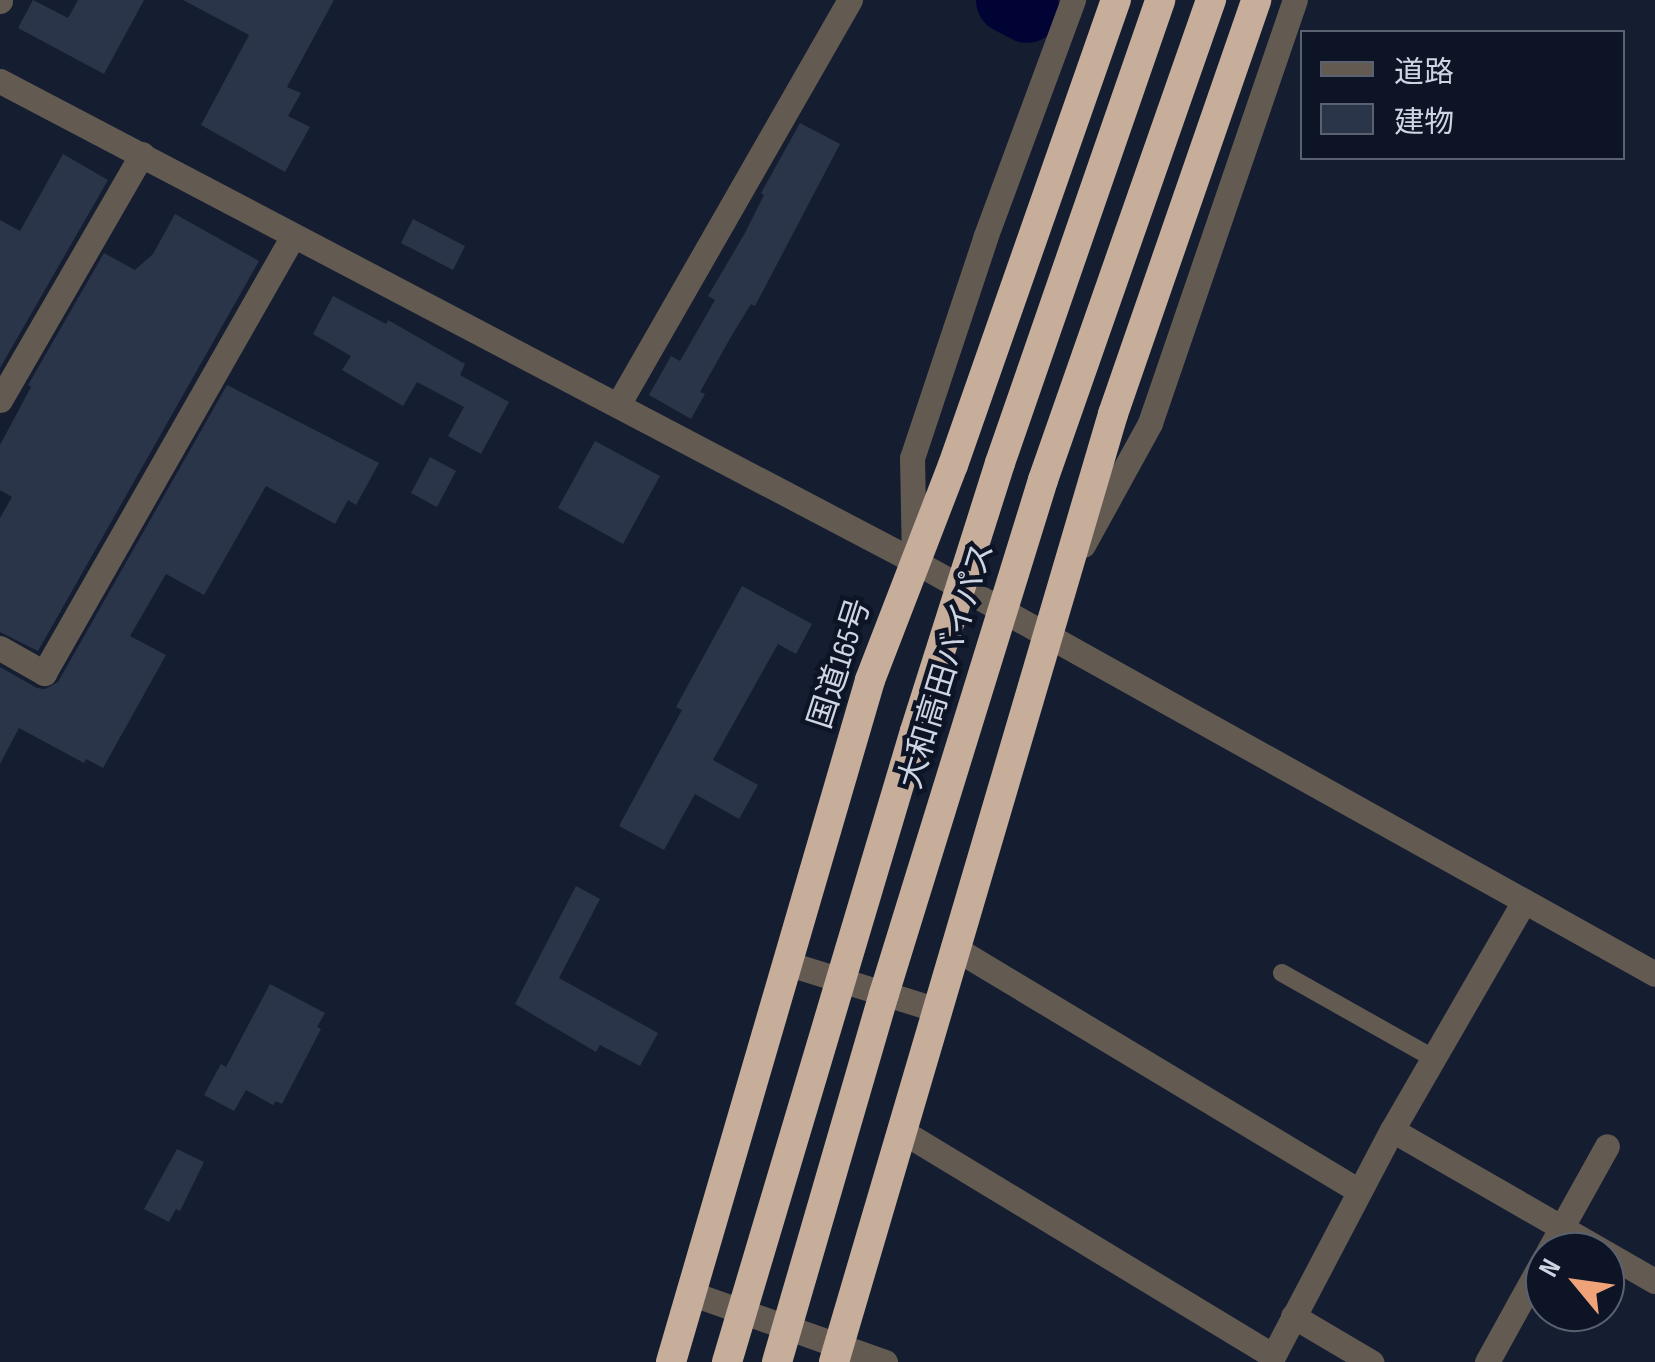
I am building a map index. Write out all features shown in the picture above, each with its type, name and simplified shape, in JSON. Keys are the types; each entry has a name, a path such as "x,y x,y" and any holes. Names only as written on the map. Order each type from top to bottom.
{"highway":[{"name":"国道165号","path":"671,1362 870,680 954,466 1116,0"},
{"name":"大和高田バイパス","path":"728,1362 914,731 1000,463 1160,0"},
{"name":"大和高田バイパス","path":"778,1362 884,994 1037,498 1210,0"},
{"path":"836,1352 1112,414 1256,0"}],"street":[{"path":"619,403 850,0"},
{"path":"914,560 912,458 985,238 1073,0"},
{"path":"1064,580 1150,423 1294,0"},
{"path":"0,81 914,560 1655,974"},
{"path":"0,400 142,154"},
{"path":"0,648 44,672 294,236"},
{"path":"900,1130 1271,1359 1392,1130 1524,900"},
{"path":"953,947 1359,1192"},
{"path":"786,963 934,1009"},
{"path":"1392,1130 1655,1281"},
{"path":"1559,1232 1606,1146"},
{"path":"1487,1362 1525,1292"},
{"path":"690,1293 836,1352 885,1362"},
{"path":"1294,1316 1372,1362"}],"lane":[{"path":"1282,973 1433,1058"}],"building":[{"path":"33,0 68,18 78,0 144,0 104,74 18,28"},
{"path":"183,0 334,0 287,87 301,93 288,116 310,127 285,172 201,125 249,35"},
{"path":"800,123 840,144 755,306 751,304 700,392 705,394 691,419 649,395 671,356 680,361 715,300 708,296 745,233 764,195 761,193"},
{"path":"63,154 108,180 0,368 0,220 20,231"},
{"path":"175,214 259,261 38,651 0,632 0,518 12,497 0,490 0,445 31,387 28,385 104,253 135,270 153,254"},
{"path":"413,219 465,246 453,270 401,243"},
{"path":"333,296 386,324 388,320 465,364 460,375 509,402 481,454 448,436 464,407 417,382 403,406 342,370 351,356 313,334"},
{"path":"227,385 379,463 356,505 348,500 335,524 266,486 204,595 166,574 130,636 166,655 103,768 86,759 84,763 19,728 0,764 0,667 37,688 45,689 58,682"},
{"path":"595,441 660,476 623,544 558,508"},
{"path":"430,457 456,471 437,507 411,493"},
{"path":"742,586 812,624 796,654 778,644 713,760 758,785 739,819 695,794 664,850 619,826 682,710 676,707"},
{"path":"576,886 600,899 559,978 658,1033 640,1066 600,1045 596,1052 515,1004"},
{"path":"270,984 325,1013 317,1027 321,1029 282,1104 276,1101 273,1105 246,1090 234,1111 204,1095 221,1064 226,1067"},
{"path":"177,1149 204,1162 180,1211 176,1209 169,1222 144,1209"}],"waterway":[{"path":"1008,0 1027,10"}]}
